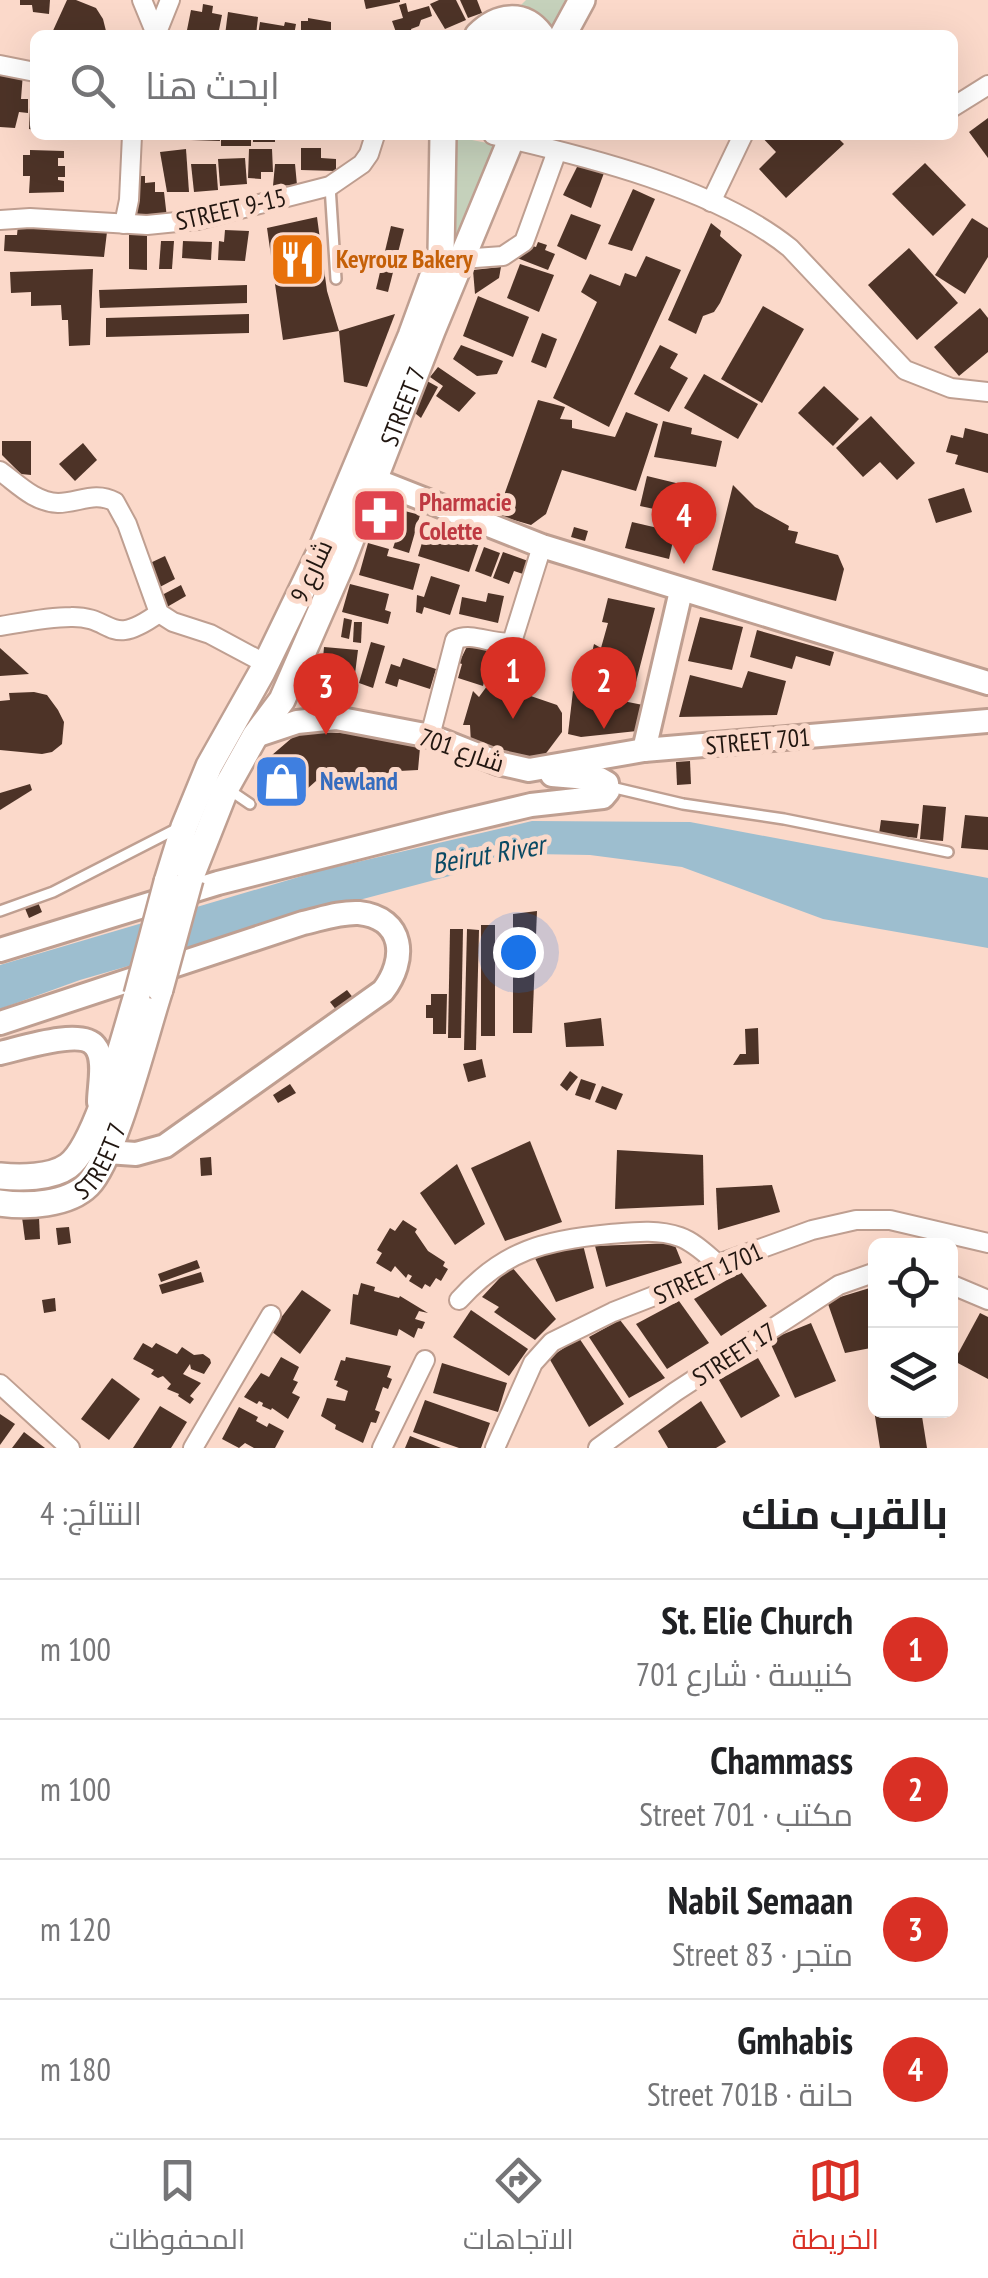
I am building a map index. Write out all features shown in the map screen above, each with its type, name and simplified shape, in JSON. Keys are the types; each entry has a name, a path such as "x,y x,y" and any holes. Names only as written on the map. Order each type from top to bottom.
{"main road":[{"path":"482,30 511,0"},
{"path":"566,30 582,0"},
{"path":"483,30 514,18 535,30"},
{"path":"425,140 436,158 451,256"},
{"path":"443,140 444,203"},
{"path":"451,256 504,140"},
{"name":"STREET 7","path":"0,1203 27,1204 67,1198 87,1186 107,1132 179,880 226,788 282,700 293,675 375,480 451,256"},
{"name":"شارع 9","path":"179,880 184,827 209,766 266,664 322,548 412,336 451,256"},
{"path":"282,700 274,687 312,600 322,548"},
{"name":"STREET 7","path":"0,1176 55,1172 107,1132"}],"street":[{"path":"142,0 150,30"},
{"path":"152,30 168,4"},
{"path":"0,65 30,71"},
{"path":"958,104 988,84"},
{"path":"124,224 130,200 132,140"},
{"name":"STREET 9-15","path":"0,220 124,224 197,220 330,186 362,164 373,140"},
{"path":"520,140 607,164 711,202 775,236 905,370 952,388 988,392"},
{"path":"711,202 741,140"},
{"path":"451,256 502,256 524,242 557,151"},
{"path":"0,470 33,496 46,501 60,503 96,496 115,502 122,510 159,613 266,664"},
{"path":"375,480 542,546 988,684"},
{"path":"430,736 455,640 462,636 504,644 516,638 542,546"},
{"path":"644,750 682,591"},
{"path":"0,626 72,616 118,631 140,625 159,613"},
{"path":"293,675 336,718"},
{"path":"256,736 297,722 336,718"},
{"name":"شارع 701","path":"336,718 430,736 509,766 560,776 600,778 608,787"},
{"name":"STREET 701","path":"529,770 644,750 988,721"},
{"path":"0,950 218,884 415,833 531,805 602,797 608,787"},
{"path":"0,1023 340,914 361,913 390,928 398,940 400,955 394,977 383,991 191,1128 152,1151 124,1155 107,1132 100,1060 90,1041 56,1040 0,1053"},
{"name":"STREET 1701","path":"494,1448 533,1363 552,1342 613,1312 677,1288 718,1264 812,1230 856,1220 890,1220 988,1243"},
{"path":"459,1300 516,1253 570,1238 664,1233 689,1241 718,1264"},
{"name":"STREET 17","path":"598,1448 675,1392 839,1285 868,1275"},
{"path":"958,1287 988,1300"},
{"path":"193,1448 271,1315"},
{"path":"382,1448 424,1360"},
{"path":"0,1384 70,1448"}],"lane":[{"path":"330,186 336,279"},
{"path":"608,787 948,852"},
{"path":"226,788 250,804"},
{"path":"0,911 52,892 184,827"}],"green space":[{"path":"526,0 569,0 550,30 517,9"},
{"path":"457,140 497,145 450,257"}],"water":[{"name":"Beirut River","path":"532,821 690,822 988,878 988,948 823,919 682,867 590,855 533,854 80,980 0,1009 0,965 319,871"}],"building":[{"path":"20,0 50,0 49,14 33,12 32,5 20,5"},
{"path":"67,0 76,0 96,8 106,30 53,30"},
{"path":"364,0 400,0 400,2 366,9"},
{"path":"456,0 466,20 445,29 430,4"},
{"path":"460,0 477,0 482,13 468,18"},
{"path":"406,3 408,12 429,6 432,16 411,30 395,30 392,21 403,18 399,5"},
{"path":"203,4 213,6 212,13 222,15 219,30 187,30 191,10 202,12"},
{"path":"228,12 258,17 257,30 226,30"},
{"path":"301,21 331,22 331,30 301,30"},
{"path":"260,22 296,24 295,30 259,30"},
{"path":"0,72 23,73 21,99 28,99 28,113 19,112 15,128 0,127"},
{"path":"988,118 988,158 969,132"},
{"path":"221,140 251,140 251,146 221,146"},
{"path":"765,140 840,140 844,144 786,198 759,169 776,152"},
{"path":"301,148 321,148 321,158 336,159 336,171 301,170"},
{"path":"186,149 189,192 167,192 160,152"},
{"path":"249,149 272,149 273,172 261,172 261,179 248,178"},
{"path":"30,150 64,151 58,166 65,166 65,177 58,180 64,181 64,192 29,193 30,176 23,176 23,155 30,155"},
{"path":"245,158 247,184 220,186 218,159"},
{"path":"580,161 604,173 591,208 563,195"},
{"path":"925,163 966,205 933,236 892,194"},
{"path":"191,164 216,164 218,190 194,192"},
{"path":"275,164 295,164 297,185 273,186"},
{"path":"135,176 145,176 145,183 155,182 155,192 164,192 167,218 137,219"},
{"path":"633,189 655,199 632,251 608,244"},
{"path":"571,214 601,225 586,260 557,246"},
{"name":"Keyrouz Bakery","path":"317,217 327,291 339,331 283,340 267,228"},
{"path":"972,218 988,228 988,257 965,294 935,275"},
{"path":"711,223 742,255 720,303 714,312 703,316 696,334 668,320"},
{"path":"18,225 107,232 104,257 4,251 5,235 17,235"},
{"path":"391,226 404,229 388,292 376,289"},
{"path":"225,230 249,231 245,261 218,260 219,241 224,242"},
{"path":"147,233 147,270 129,269 129,234"},
{"path":"161,241 174,241 172,269 159,269"},
{"path":"183,241 212,242 211,260 182,258"},
{"path":"538,242 555,254 548,270 512,256 529,245 536,247"},
{"path":"909,248 958,303 917,340 868,285"},
{"path":"646,256 681,270 609,427 553,398 597,302 581,292 590,274 620,286 625,273 636,277"},
{"path":"520,264 554,275 539,312 507,298"},
{"path":"501,267 499,278 475,294 473,270"},
{"path":"93,269 90,345 69,346 68,320 62,320 61,305 31,306 31,292 11,293 10,272"},
{"path":"247,285 247,303 100,308 99,290"},
{"path":"478,296 529,317 513,357 463,336"},
{"path":"763,306 804,329 762,403 721,379"},
{"path":"980,308 988,318 988,352 959,376 934,347"},
{"path":"249,314 249,333 106,337 106,318"},
{"name":"Keyrouz Bakery","path":"395,314 367,387 344,382 339,331"},
{"path":"542,333 557,339 546,368 531,362"},
{"path":"461,345 503,361 497,374 477,376 453,359"},
{"path":"660,345 678,354 670,368 688,378 669,412 634,394"},
{"path":"438,367 476,393 459,412 436,396 443,386 430,377"},
{"path":"704,374 758,404 738,439 684,408"},
{"path":"427,381 438,387 421,418 410,409"},
{"path":"824,386 859,419 833,446 798,413"},
{"path":"538,400 565,407 560,419 572,420 572,428 615,437 626,412 658,424 636,491 562,470 546,514 531,525 497,515"},
{"path":"871,416 915,463 897,480 880,462 863,477 836,448"},
{"path":"663,421 692,428 691,434 722,441 716,467 654,457"},
{"path":"965,428 988,434 988,473 955,464 958,455 946,452 951,435 963,438"},
{"path":"2,441 31,441 31,475 21,474 2,455"},
{"path":"83,443 97,460 75,481 59,464"},
{"path":"647,476 680,484 673,513 640,506"},
{"path":"733,485 755,507 789,526 788,530 798,532 795,543 838,555 844,569 836,601 712,570"},
{"path":"964,488 972,512 936,523 928,499"},
{"path":"382,505 420,515 409,553 393,548 395,542 373,535"},
{"path":"632,522 675,532 669,559 625,548"},
{"path":"428,523 480,540 469,572 418,556"},
{"path":"574,527 588,531 585,541 571,537"},
{"path":"368,543 389,549 387,556 420,564 413,590 359,575"},
{"path":"484,547 500,553 491,577 475,571"},
{"path":"503,552 531,562 526,575 514,571 509,584 493,578"},
{"path":"165,556 175,579 158,588 148,564"},
{"path":"431,576 460,585 450,615 424,607 422,614 416,612 417,595 424,597"},
{"path":"350,584 389,594 385,610 391,612 388,624 342,612"},
{"path":"181,585 186,596 167,607 160,596"},
{"path":"488,593 504,596 498,623 459,614 462,597 486,602"},
{"path":"608,598 655,608 636,682 588,670 594,644 601,648 608,623 602,622"},
{"path":"700,617 743,627 732,670 688,661"},
{"path":"344,618 352,620 349,639 341,637"},
{"path":"354,622 362,622 361,643 353,642"},
{"path":"757,630 834,652 830,666 796,656 792,669 750,657"},
{"path":"470,640 499,649 491,676 486,674 483,686 458,678 462,664 459,663"},
{"path":"371,642 385,646 373,688 359,683"},
{"path":"324,647 358,650 355,674 322,670"},
{"path":"0,648 29,674 0,676"},
{"path":"403,658 436,669 430,689 399,679 397,687 385,683 391,664 400,667"},
{"path":"748,671 786,681 777,715 679,717 690,675 742,688"},
{"path":"490,682 557,705 562,713 562,732 544,756 526,758 471,744 470,725 463,725 473,691 479,697"},
{"path":"573,691 643,705 637,731 581,737 568,734"},
{"path":"9,693 47,695 58,710 64,722 62,744 42,754 0,750 0,701 10,700"},
{"path":"300,731 421,737 418,770 399,771 398,778 389,776 390,783 374,778 364,785 351,785 336,775 321,787 316,781 307,789 302,784 291,792 288,788 272,790 264,781 264,771 269,766 265,761"},
{"path":"690,761 691,784 677,785 676,762"},
{"path":"30,784 32,790 0,810 0,793"},
{"path":"923,805 946,807 943,841 920,839"},
{"path":"965,815 988,817 988,850 961,848"},
{"path":"881,820 919,824 917,838 879,834"},
{"path":"37,900 42,912 29,918 24,906"},
{"path":"537,911 532,1033 513,1033 513,914"},
{"path":"481,925 495,925 495,1036 481,1036"},
{"path":"450,929 463,929 461,1038 448,1038"},
{"path":"467,929 479,930 476,1050 464,1050"},
{"path":"347,990 354,999 337,1011 330,1002"},
{"path":"431,994 447,994 446,1034 433,1034 433,1018 426,1018"},
{"path":"601,1018 604,1046 566,1047 564,1023"},
{"path":"758,1028 759,1064 733,1065 740,1054 746,1054 745,1029"},
{"path":"482,1059 486,1077 468,1082 463,1064"},
{"path":"570,1071 578,1077 567,1091 560,1085"},
{"path":"581,1079 596,1084 590,1100 575,1095"},
{"path":"290,1084 296,1093 278,1103 273,1095"},
{"path":"602,1086 623,1094 616,1110 595,1102"},
{"path":"530,1141 562,1222 505,1241 471,1168"},
{"path":"617,1150 703,1155 704,1205 615,1209"},
{"path":"211,1157 212,1175 201,1176 200,1158"},
{"path":"457,1164 485,1224 455,1245 420,1193"},
{"path":"772,1185 780,1212 718,1230 716,1188"},
{"path":"22,1217 39,1217 40,1239 25,1240"},
{"path":"403,1220 417,1229 415,1232 428,1251 445,1262 443,1266 448,1269 441,1281 436,1278 430,1287 425,1284 422,1289 409,1281 412,1276 408,1274 406,1278 395,1266 391,1272 376,1263 382,1253 377,1250 390,1228 395,1231"},
{"path":"69,1227 71,1243 58,1245 56,1228"},
{"path":"582,1241 594,1288 556,1302 532,1252"},
{"path":"674,1243 682,1263 606,1287 595,1246"},
{"path":"197,1260 200,1268 161,1282 158,1274"},
{"path":"511,1266 556,1319 535,1340 494,1312 499,1307 482,1297"},
{"path":"201,1272 204,1282 162,1294 159,1285"},
{"path":"741,1272 767,1306 721,1336 694,1299"},
{"path":"361,1283 375,1287 374,1291 400,1296 428,1313 419,1311 415,1319 425,1322 422,1329 418,1328 414,1338 399,1329 397,1336 350,1324 353,1294 358,1295"},
{"path":"868,1289 868,1349 845,1353 827,1301"},
{"path":"302,1290 331,1310 300,1354 271,1331"},
{"path":"55,1298 56,1311 44,1313 42,1300"},
{"path":"679,1301 709,1343 667,1369 636,1324"},
{"path":"471,1310 528,1349 509,1376 453,1337"},
{"path":"980,1313 988,1317 988,1379 958,1363 958,1354"},
{"path":"620,1320 665,1378 629,1398 589,1337"},
{"path":"811,1323 836,1381 795,1398 769,1340"},
{"path":"579,1338 624,1404 589,1427 549,1358"},
{"path":"143,1343 152,1348 156,1343 177,1354 182,1347 210,1359 204,1374 191,1369 190,1364 183,1374 201,1383 190,1396 194,1399 190,1404 167,1389 171,1384 163,1376 158,1378 151,1374 154,1370 133,1359"},
{"path":"281,1357 299,1367 292,1393 300,1397 288,1419 259,1401 257,1404 244,1397 261,1373 269,1377"},
{"path":"346,1357 391,1366 387,1377 392,1379 388,1389 383,1387 375,1410 380,1412 376,1423 371,1422 363,1443 335,1429 336,1425 321,1416 327,1398 345,1401 348,1391 336,1386 338,1381 334,1380 341,1360"},
{"path":"758,1358 780,1396 741,1418 719,1380"},
{"path":"442,1363 507,1383 498,1412 433,1393"},
{"path":"112,1378 140,1399 109,1440 81,1419"},
{"path":"425,1400 490,1423 481,1448 459,1448 413,1432"},
{"path":"701,1401 726,1442 716,1448 668,1448 658,1431"},
{"path":"160,1406 187,1422 171,1448 133,1448"},
{"path":"239,1407 267,1427 269,1423 284,1431 275,1448 254,1448 245,1443 239,1448 222,1439"},
{"path":"0,1414 15,1424 0,1445"},
{"path":"875,1418 922,1418 927,1448 880,1448"},
{"path":"24,1432 45,1448 12,1448"},
{"path":"410,1436 441,1448 405,1448"}],"place":[{"name":"Keyrouz Bakery","path":"297,259"},
{"name":"Pharmacie Colette","path":"380,516"},
{"name":"Gmhabis","path":"684,564"},
{"name":"St. Elie Church","path":"513,719"},
{"name":"Chammass","path":"604,729"},
{"name":"Nabil Semaan","path":"326,735"},
{"name":"Newland","path":"281,781"}]}
